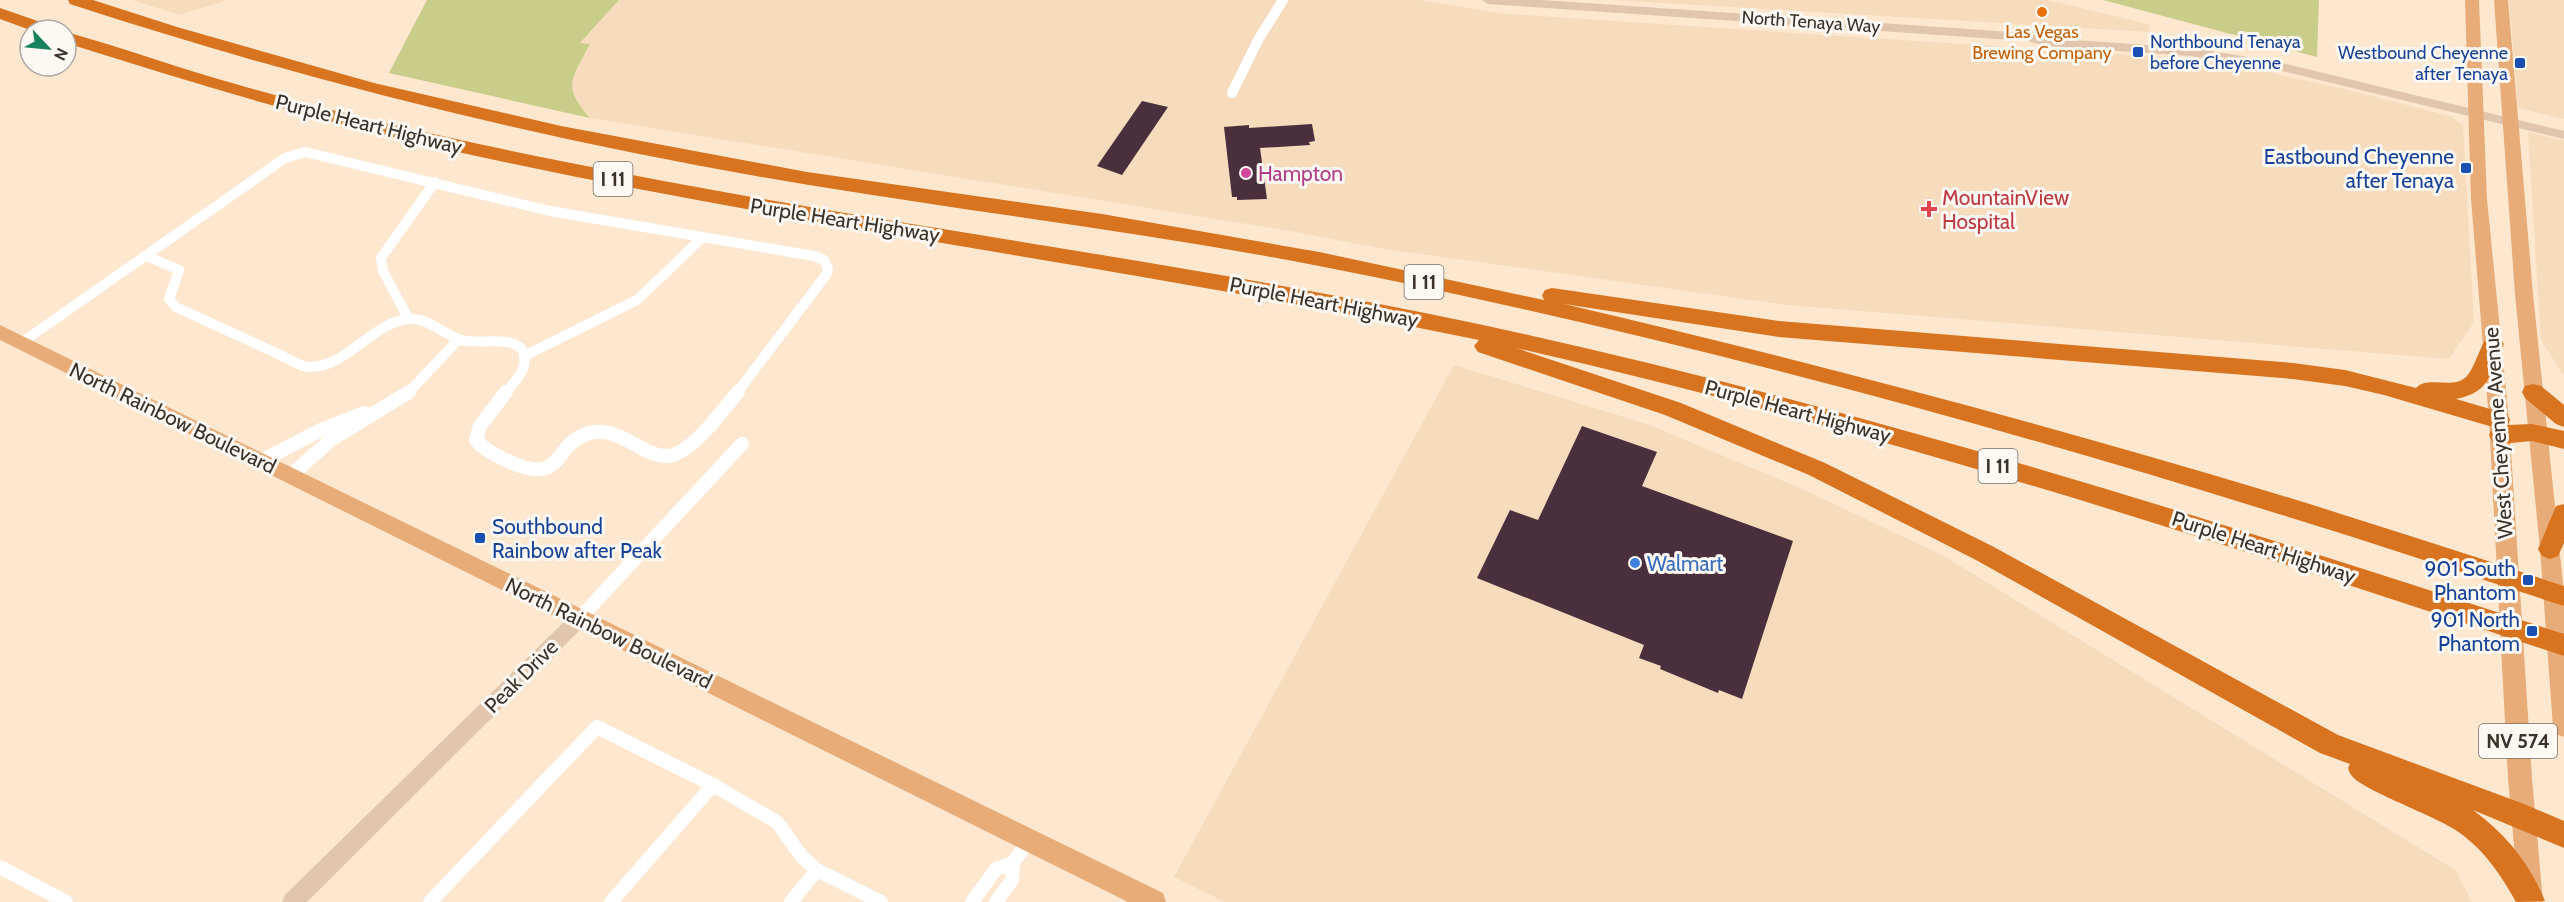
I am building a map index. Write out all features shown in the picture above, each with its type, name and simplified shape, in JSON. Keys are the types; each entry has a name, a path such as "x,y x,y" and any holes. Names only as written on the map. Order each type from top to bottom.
{"highway":[{"name":"Purple Heart Highway","path":"76,0 171,31 371,88 561,132 807,178 1102,221 1331,262 1531,304 1733,351 2079,445 2272,502 2564,596"},
{"path":"0,13 18,20"},
{"name":"Purple Heart Highway","path":"78,41 124,57 341,120 568,171 792,212 1172,272 1422,320 1718,388 2120,501 2564,645"},
{"path":"1102,221 1167,224 1299,246 1558,296 1748,325 2293,371 2345,378 2384,387 2500,427 2536,432 2564,440"},
{"path":"1422,320 1506,354 1674,409 1816,469 1984,553 2329,744 2370,775 2451,811 2480,829 2500,849 2519,876 2531,901"},
{"path":"2384,387 2441,392 2468,387 2480,375 2482,363 2493,344"},
{"path":"2533,392 2564,418"},
{"path":"2272,502 2398,531 2564,582"},
{"path":"2550,549 2564,513"},
{"path":"2329,744 2524,817 2564,835"}],"main road":[{"name":"North Tenaya Way","path":"1488,0 1558,2 2027,37 2046,42 2182,51 2263,63 2474,108 2564,135"},
{"name":"West Cheyenne Avenue","path":"2472,0 2474,108 2479,198 2500,427 2513,666 2531,901"},
{"name":"West Cheyenne Avenue","path":"2500,0 2536,432 2550,549 2564,727"},
{"name":"North Tenaya Way","path":"2510,117 2564,125"},
{"name":"North Rainbow Boulevard","path":"8,340 261,461 1154,902"},
{"name":"Peak Drive","path":"292,902 579,619"}],"street":[{"path":"1232,93 1258,40 1283,0"},
{"path":"8,340 146,256 285,158 298,153 312,153 550,212 814,256 824,260 828,269 826,275 717,419 684,451 665,456 611,434 595,432 579,438 545,471 535,473 484,449 476,440 476,435 518,380 525,363 520,348 504,340 467,342 437,325 422,319 408,318 389,324 327,363 307,367 176,307 169,299 169,293 179,270 146,256"},
{"path":"408,318 383,271 381,258 435,182"},
{"path":"524,356 637,300 703,237"},
{"path":"290,476 332,439 416,387 459,339"},
{"path":"261,461 335,424 393,403"},
{"name":"Peak Drive","path":"579,619 742,444"},
{"path":"429,902 597,727 713,785 777,822 802,857 817,870 881,902"},
{"path":"611,902 713,785"},
{"path":"996,902 1012,880 1013,863 1029,840"},
{"path":"972,902 996,869 1013,863"},
{"path":"0,867 66,902"},
{"path":"791,902 817,870"}],"shaded area":[{"path":"132,0 227,0 180,15"},
{"path":"619,0 1418,0 1507,14 2173,58 2249,68 2450,116 2463,125 2474,322 2449,359 1788,305 1385,249 1290,231 590,118 575,102 571,89 572,79 590,45 580,44"},
{"path":"1613,0 2047,0 2148,24 2150,32"},
{"path":"2509,0 2564,0 2564,119 2518,108"},
{"path":"2528,132 2564,141 2564,376 2541,340"},
{"path":"1454,365 1650,425 1802,489 1942,555 2455,870 2472,902 1225,902 1174,877"}],"green space":[{"path":"427,0 619,0 580,43 590,44 574,75 573,90 575,98 590,118 389,73"},
{"path":"2103,0 2319,0 2317,57"}],"building":[{"path":"1142,101 1168,107 1122,175 1097,166"},
{"name":"Hampton","path":"1312,124 1315,141 1309,142 1310,145 1260,148 1267,199 1237,200 1237,197 1232,197 1224,127 1249,125 1249,128"},
{"name":"Walmart","path":"1582,426 1657,452 1642,486 1793,541 1742,699 1719,690 1718,693 1639,658 1644,645 1477,578 1510,510 1538,520"}],"place":[{"name":"Las Vegas Brewing Company","path":"2042,12"},
{"name":"Northbound Tenaya before Cheyenne","path":"2138,52"},
{"name":"Westbound Cheyenne after Tenaya","path":"2520,63"},
{"name":"Eastbound Cheyenne after Tenaya","path":"2466,168"},
{"name":"Hampton","path":"1246,173"},
{"name":"MountainView Hospital","path":"1929,209"},
{"name":"Southbound Rainbow after Peak","path":"480,538"},
{"name":"Walmart","path":"1635,563"},
{"name":"901 South Phantom","path":"2528,580"},
{"name":"901 North Phantom","path":"2532,631"}]}
